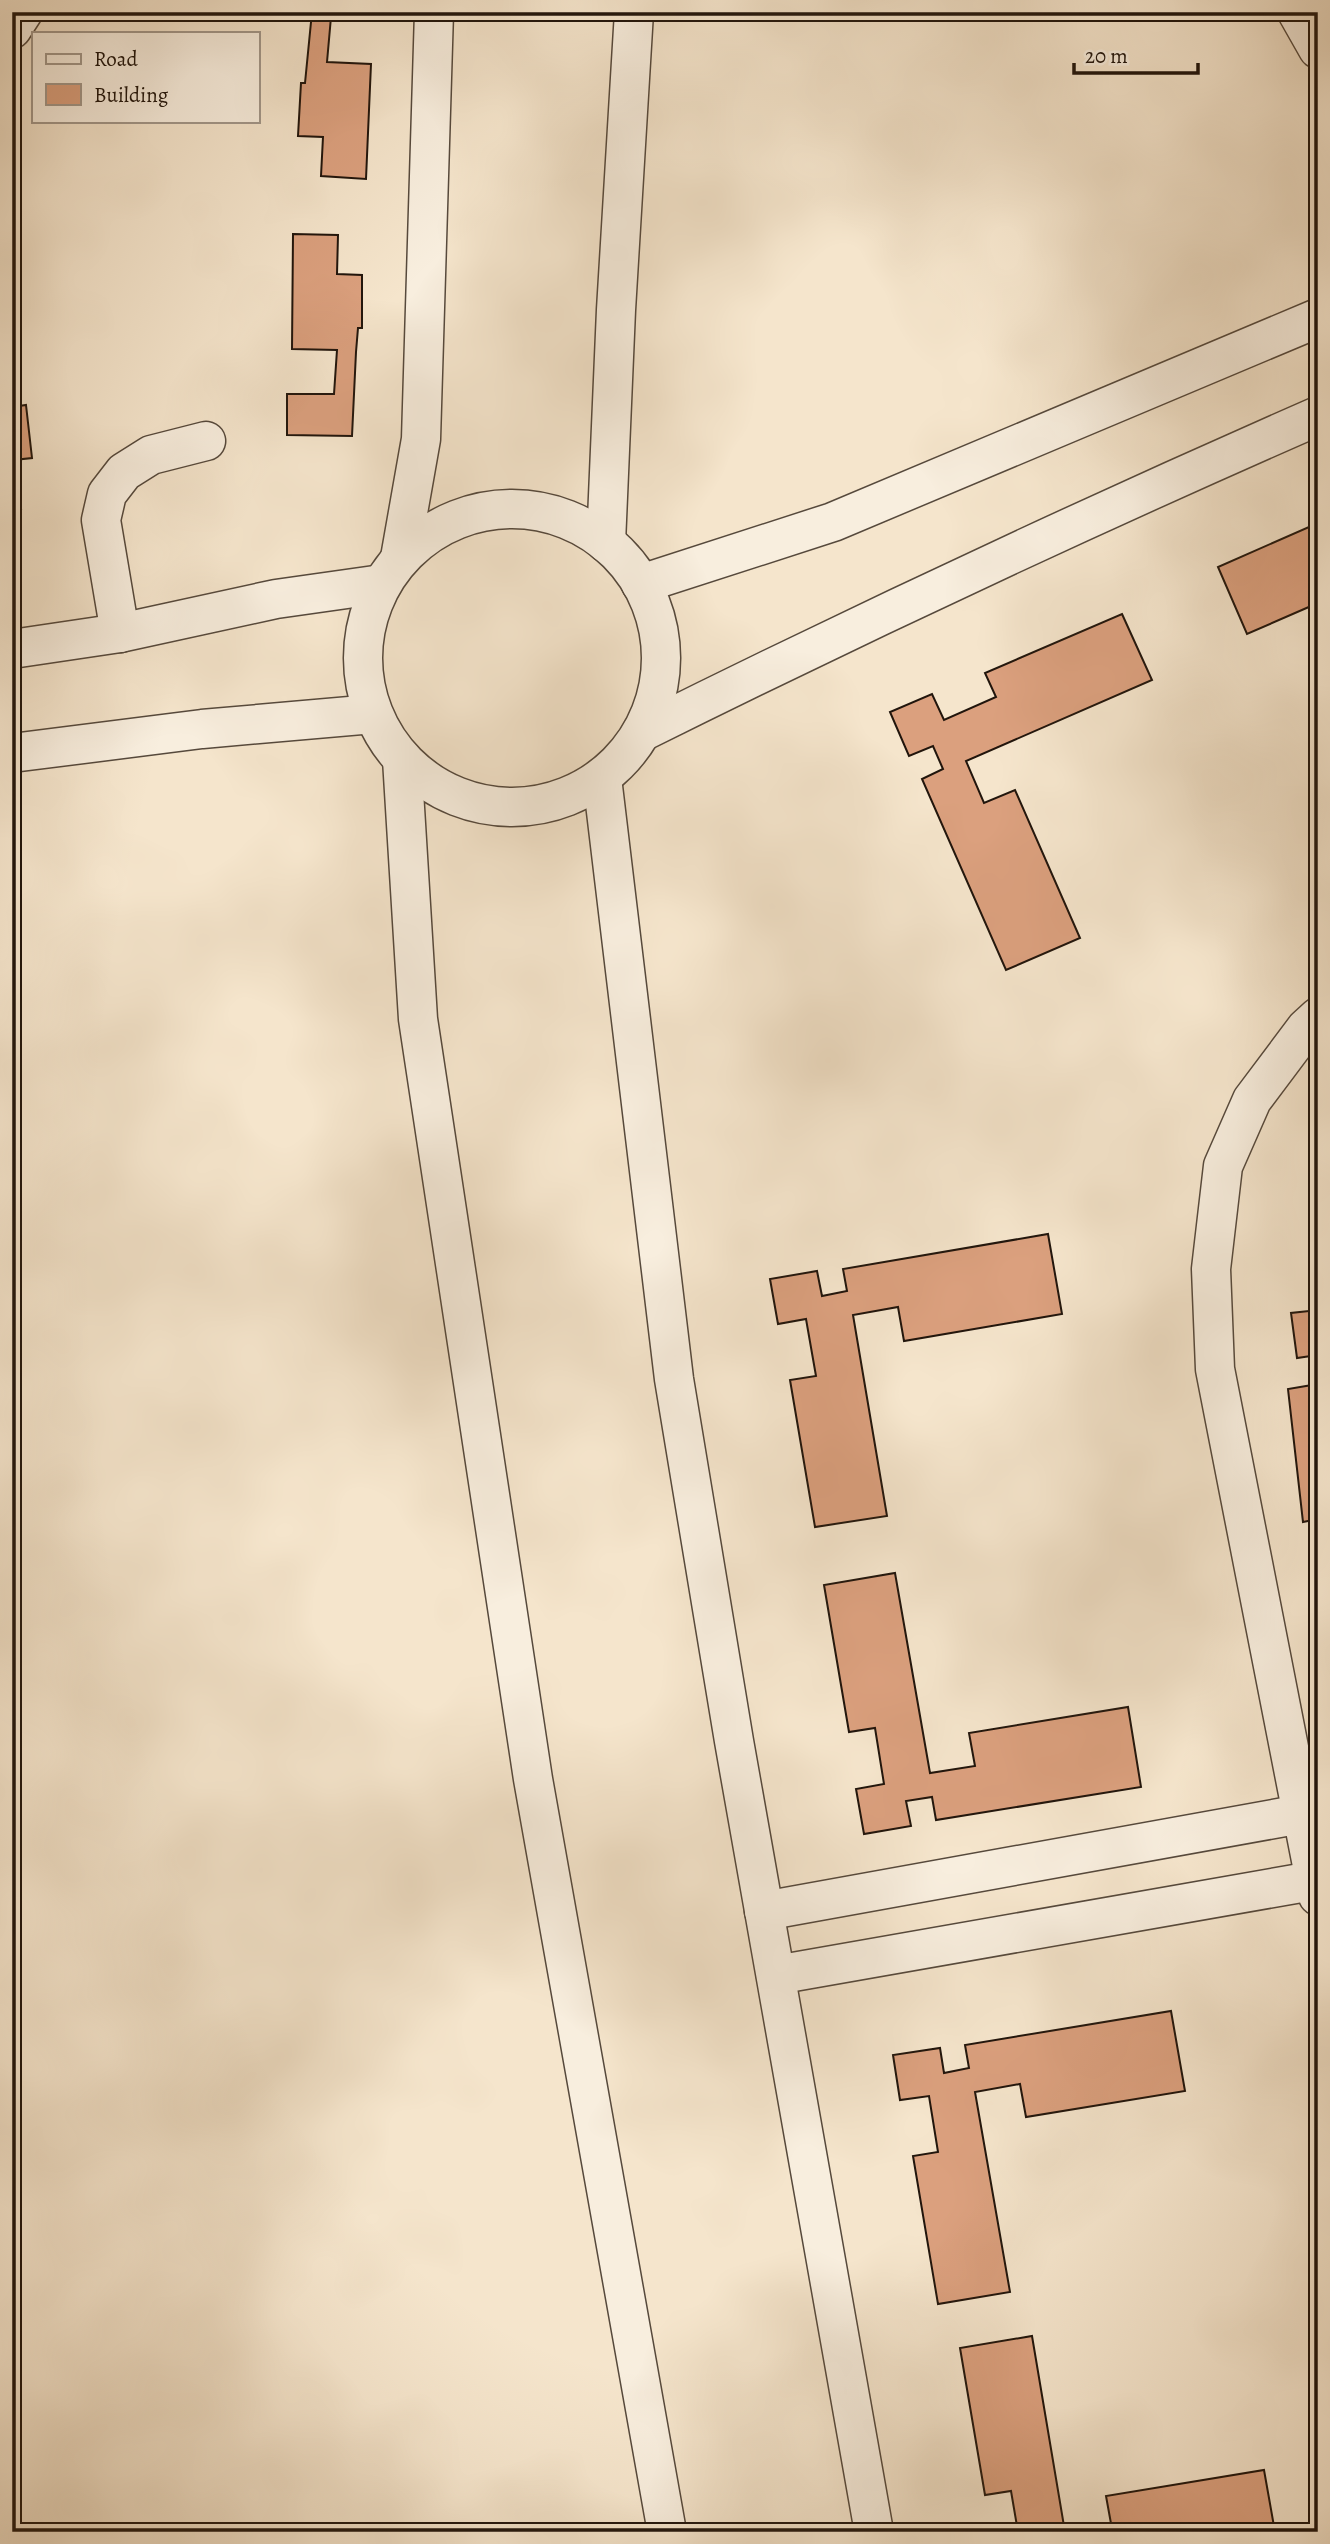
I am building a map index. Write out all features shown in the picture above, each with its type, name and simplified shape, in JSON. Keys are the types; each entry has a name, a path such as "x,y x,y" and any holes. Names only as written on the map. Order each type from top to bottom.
{"street":[{"path":"12,29 23,12"},
{"path":"391,571 421,439 434,12"},
{"path":"1297,12 1318,49"},
{"path":"606,543 616,310 634,15"},
{"path":"641,584 833,522 1318,318"},
{"path":"642,732 803,652 1092,515 1318,416"},
{"path":"120,633 101,520 107,494 124,472 151,455 206,441"},
{"path":"500,510 528,510 556,516 582,527 606,543 641,584 653,612 660,642 660,673 654,704 642,732 624,757 602,778 575,794 545,804 514,808 483,804 453,795 426,780 402,759 386,738 373,714 366,688 363,662 370,608 391,571 421,539 445,524 472,514 500,510"},
{"path":"12,649 120,633 391,571"},
{"path":"12,753 202,729 373,714"},
{"path":"402,759 418,1019 533,1779 667,2532"},
{"path":"602,778 674,1379 764,1911 874,2532"},
{"path":"776,1975 1317,1886 1309,1812 1215,1369 1211,1269 1223,1166 1252,1100 1306,1028 1318,1017"},
{"path":"764,1911 1309,1812"}],"building":[{"path":"312,12 378,12 378,20 331,17 327,62 371,64 366,179 321,176 323,137 298,136 301,83 305,83"},
{"path":"293,234 338,235 337,274 362,275 362,328 358,328 352,436 287,435 287,394 334,394 337,350 292,349"},
{"path":"26,405 32,458 14,460 21,509 12,510 12,407"},
{"path":"1318,523 1318,603 1247,634 1218,567"},
{"path":"1122,614 1152,680 966,761 984,803 1015,790 1080,938 1006,970 922,779 943,769 933,746 909,756 890,712 932,694 944,720 996,697 985,673"},
{"path":"1048,1234 1062,1314 904,1341 898,1307 853,1315 887,1516 815,1527 790,1380 816,1376 806,1319 778,1324 770,1279 817,1271 822,1296 847,1291 843,1269"},
{"path":"1318,1310 1318,1355 1297,1358 1291,1313"},
{"path":"1318,1384 1318,1519 1303,1522 1288,1389"},
{"path":"1318,1561 1318,1584 1314,1562"},
{"path":"895,1573 930,1773 975,1766 969,1733 1128,1707 1141,1787 936,1820 932,1797 906,1801 911,1826 864,1834 856,1789 884,1784 875,1728 849,1732 824,1585"},
{"path":"1171,2011 1185,2091 1026,2117 1020,2084 975,2092 1010,2292 938,2304 913,2156 938,2152 929,2096 900,2100 893,2055 940,2048 944,2073 969,2068 965,2045"},
{"path":"1032,2336 1065,2532 1018,2532 1011,2491 985,2495 960,2348"},
{"path":"1264,2470 1275,2532 1095,2532 1112,2529 1106,2496"}]}
